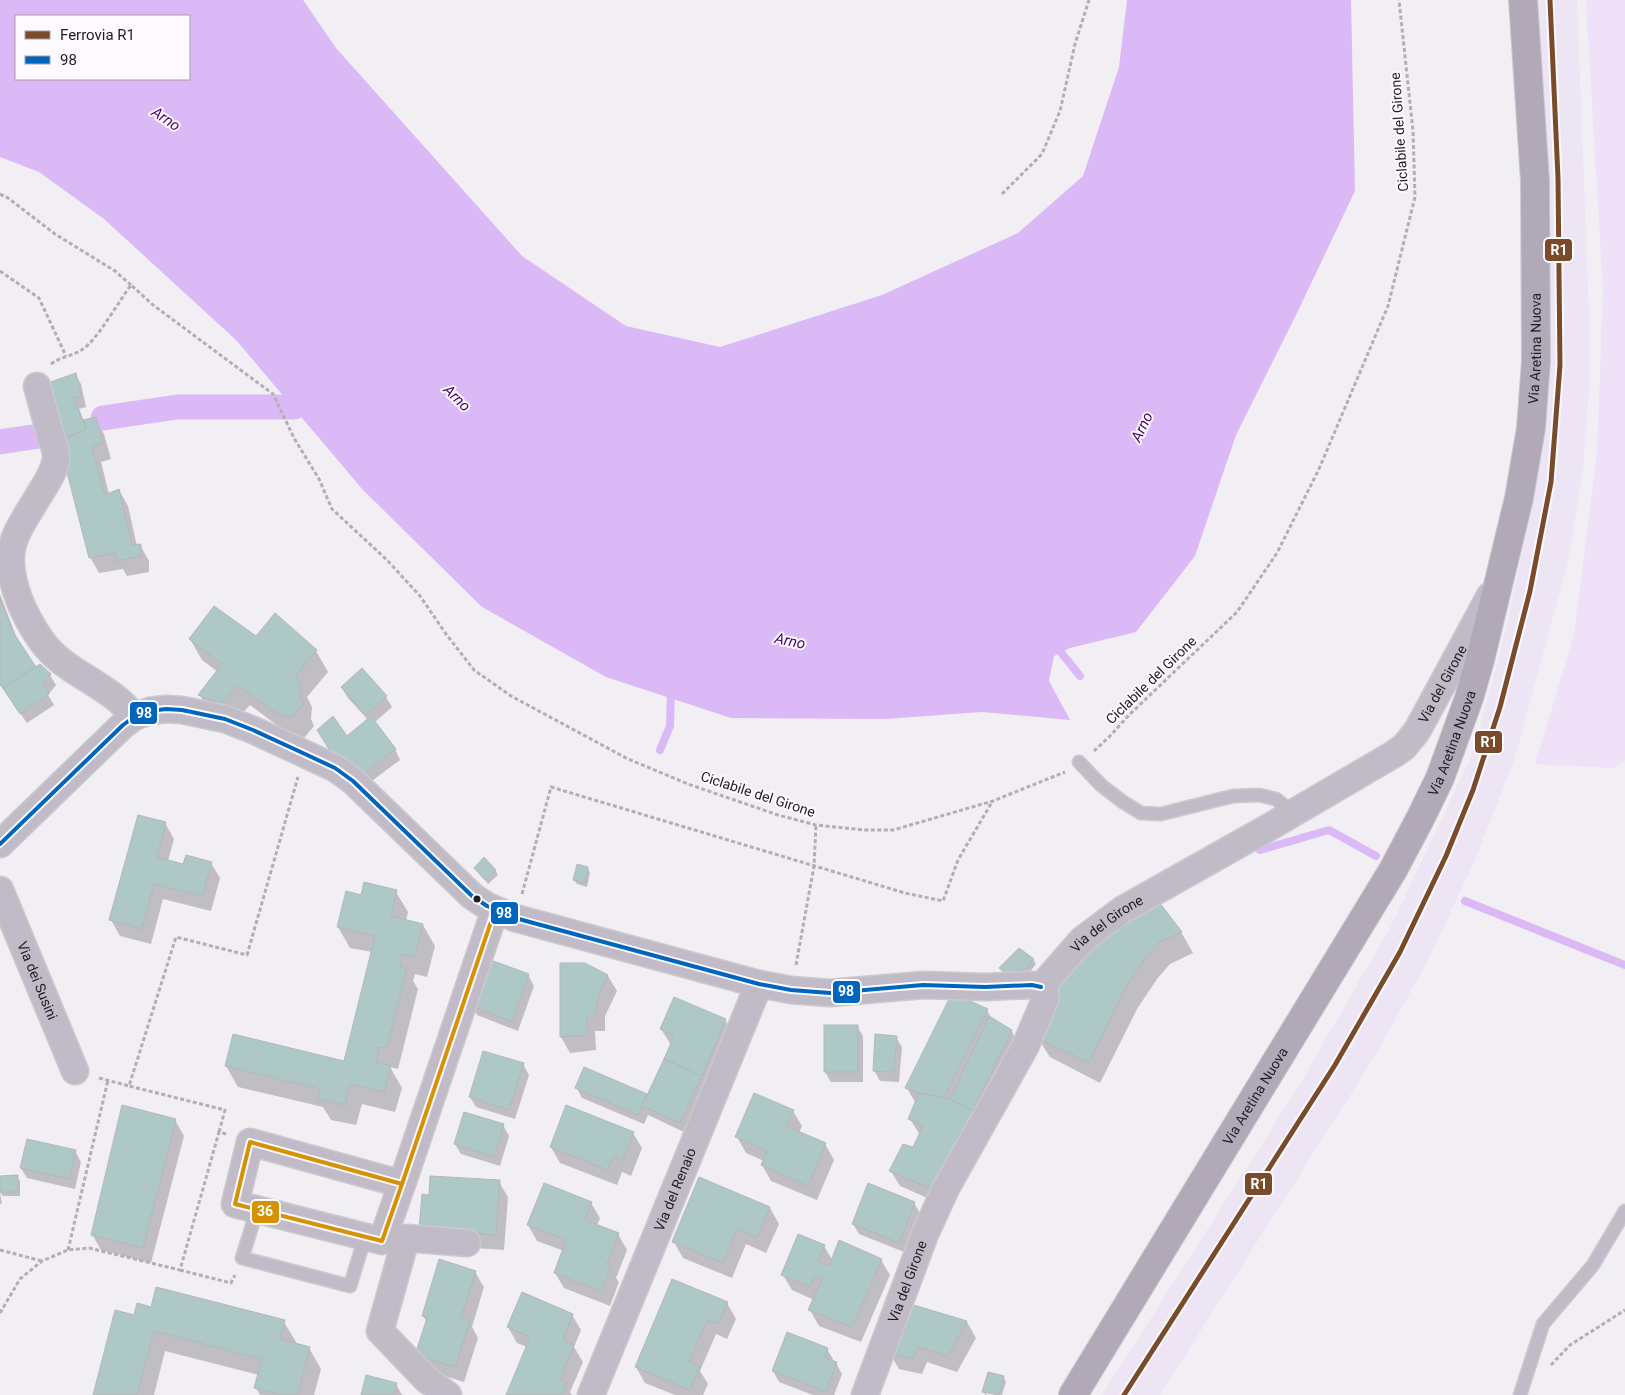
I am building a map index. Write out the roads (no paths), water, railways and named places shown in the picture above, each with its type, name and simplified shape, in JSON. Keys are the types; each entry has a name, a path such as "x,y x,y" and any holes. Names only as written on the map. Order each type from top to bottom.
{"main road":[{"name":"Via Aretina Nuova","path":"1073,1395 1393,870 1440,778 1469,698 1519,498 1531,428 1536,361 1535,181 1523,0"}],"street":[{"path":"37,386 56,458 52,471 18,530 11,554 12,575 22,607 41,641 60,662 117,698 134,717"},
{"name":"Via del Girone","path":"865,1395 925,1234 946,1188 1024,1047 1045,1000 1045,991 1041,987 1082,940 1122,910 1358,776 1404,747 1417,731 1500,576"},
{"path":"0,844 123,725 134,717 150,711 182,710 241,725 335,768 353,781 472,896 494,910 515,918 759,984 791,990 830,993 923,985 985,987 1032,985 1041,987"},
{"name":"Via dei Susini","path":"0,890 75,1071"},
{"path":"402,1184 250,1142 235,1204 382,1241 402,1184 494,910"},
{"name":"Via del Renaio","path":"590,1395 759,984"},
{"path":"448,1395 427,1380 380,1331 406,1238 467,1243"}],"lane":[{"path":"1079,762 1102,786 1141,813 1161,814 1233,796 1259,795 1276,799 1293,813"},
{"path":"257,1210 242,1258 350,1286 365,1237"},
{"path":"1520,1395 1543,1324 1592,1265 1625,1211"}],"water":[{"name":"Arno","path":"0,0 303,0 336,48 522,256 626,326 720,347 882,295 1018,233 1083,176 1119,67 1127,0 1351,0 1355,191 1236,435 1195,556 1136,632 1070,648 1054,656 1049,681 1070,720 982,712 885,719 731,718 606,677 482,607 363,490 236,340 104,219 39,172 0,157"}],"waterway":[{"path":"103,418 177,407 294,407"},
{"path":"0,442 39,436"},
{"path":"1055,645 1080,676"},
{"path":"660,750 670,726 671,689"},
{"path":"1260,850 1329,830 1376,856"},
{"path":"1465,901 1625,965"}],"rail line":[{"name":"R1","path":"1124,1395 1335,1065 1400,952 1446,856 1473,790 1500,707 1530,591 1551,482 1560,365 1558,178 1550,0"}]}
